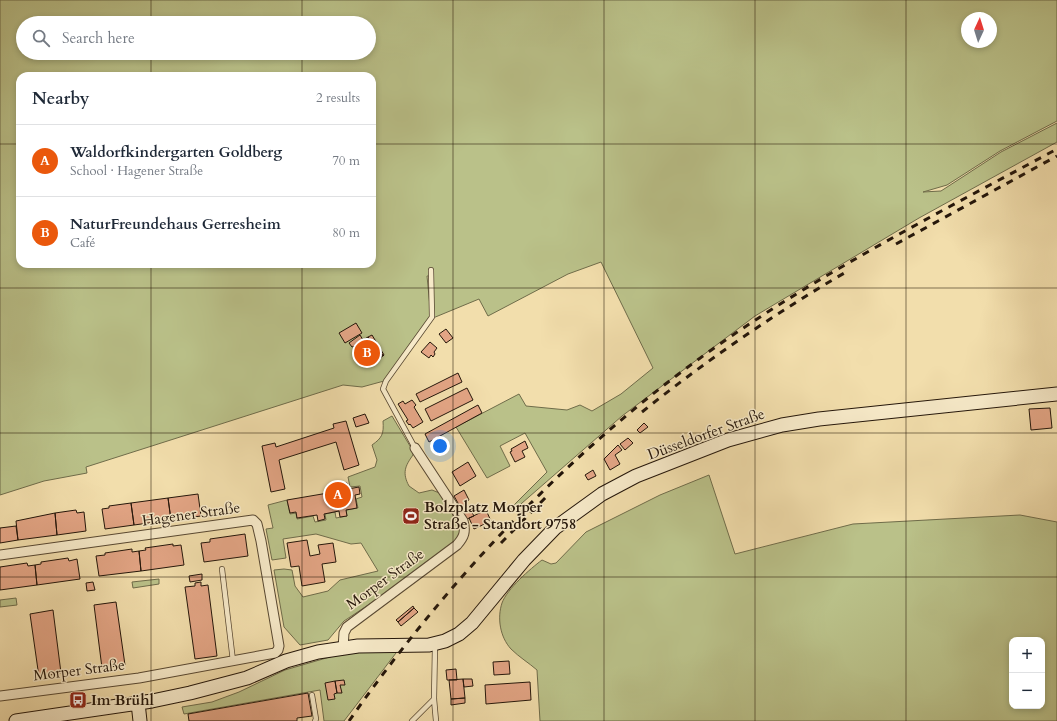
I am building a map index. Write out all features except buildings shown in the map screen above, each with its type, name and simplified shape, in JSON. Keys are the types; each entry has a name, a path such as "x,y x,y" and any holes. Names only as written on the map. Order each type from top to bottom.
{"main road":[{"name":"Düsseldorfer Straße","path":"436,644 452,638 472,623 524,560 560,524 602,494 649,471 728,440 782,425 827,418 1057,394"},
{"path":"16,721 138,704 229,684 298,657 343,648 436,644"},
{"path":"138,704 140,721"}],"street":[{"name":"Morper Straße","path":"343,648 346,627 457,545 464,537 465,529 463,521 439,488 417,453"},
{"name":"Hagener Straße","path":"0,555 253,520 257,524 261,541 278,650"},
{"name":"Morper Straße","path":"0,696 118,681 275,653 278,650"}],"lane":[{"name":"Morper Straße","path":"417,453 383,389 386,380 432,317 431,270"},
{"path":"222,569 233,661"},
{"path":"436,644 434,699 436,721"},
{"path":"312,696 316,719 315,721"},
{"path":"412,721 434,699"}],"green space":[{"path":"0,0 1057,0 1057,121 1000,151 947,185 923,192 941,191 1001,152 1057,123 1057,142 919,218 755,316 622,416 514,510 510,509 547,472 525,433 500,446 510,466 487,478 456,427 519,394 526,406 567,410 580,405 592,411 621,394 653,368 601,262 568,274 488,316 479,299 433,318 429,276 427,276 431,317 384,381 362,387 343,385 86,467 87,473 44,481 0,495"},
{"path":"392,416 413,451 413,455 405,470 409,486 419,493 432,490 442,494 460,526 461,532 451,546 400,584 344,621 328,640 300,645 284,627 274,570 292,570 295,586 303,597 328,591 340,580 378,571 361,543 351,544 316,534 283,539 286,558 272,560 266,529 273,528 268,505 287,500 290,514 296,513 297,519 313,516 315,522 326,520 325,514 335,512 336,518 347,516 346,510 358,508 356,499 362,497 360,486 350,487 348,477 375,467 377,460 372,445 382,435 383,421"},
{"path":"709,475 735,554 853,524 1020,515 1057,522 1057,721 540,721 537,670 517,655 507,644 500,627 500,609 509,592 531,569 542,560 551,564 556,563 586,532 660,495"},
{"path":"159,579 159,584 133,588 132,582"},
{"path":"16,598 17,605 0,607 0,600"},
{"path":"391,649 396,653 344,721 324,721 320,690 184,714 182,707 212,702 239,692 285,670 347,652"}],"railway":[{"path":"349,721 428,616 471,566 516,518 564,471 613,427 664,385 717,346 799,292 927,219 1057,149"},
{"path":"896,244 1057,156"},
{"path":"642,412 741,338 846,272"},
{"path":"501,543 550,493"}],"place":[{"name":"NaturFreundehaus Gerresheim","path":"367,353"},
{"name":"Waldorfkindergarten Goldberg","path":"338,495"},
{"name":"Bolzplatz Morper Straße - Standort 9758","path":"411,516"},
{"name":"Im Brühl","path":"78,700"}]}
